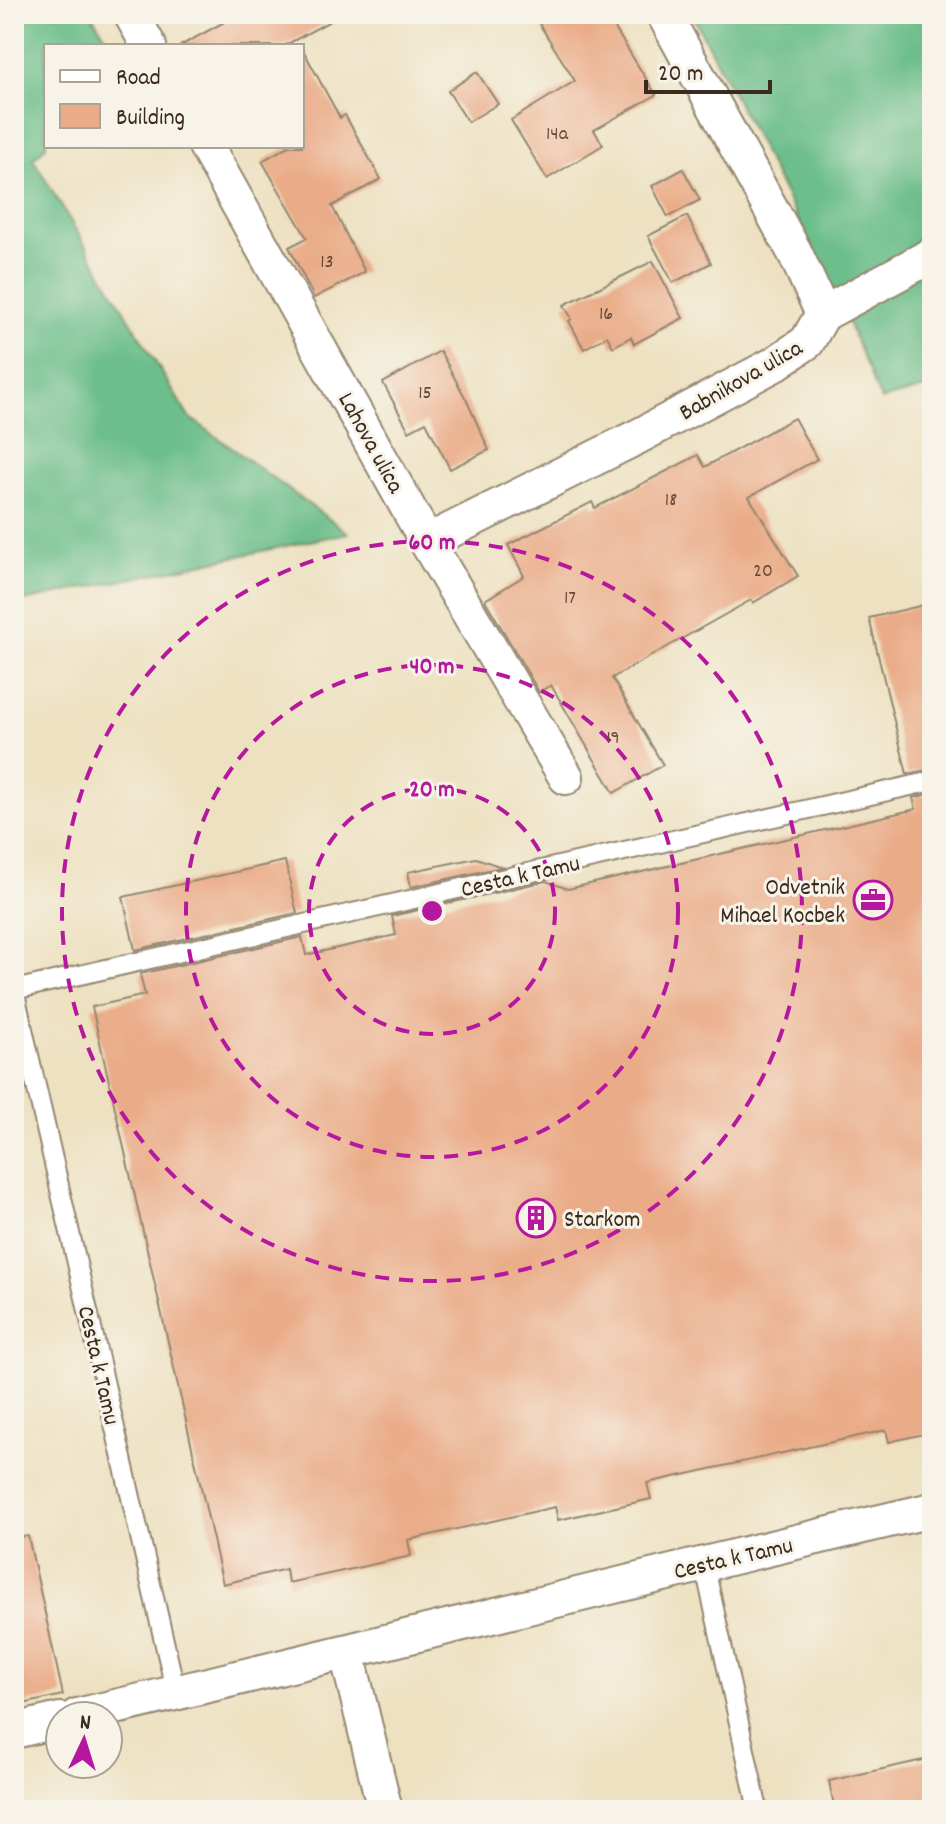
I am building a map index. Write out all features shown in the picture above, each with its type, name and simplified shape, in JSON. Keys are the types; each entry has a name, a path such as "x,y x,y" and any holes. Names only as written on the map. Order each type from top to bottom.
{"street":[{"path":"131,14 148,44"},
{"path":"664,14 795,253 823,314 932,255"},
{"name":"Lahova ulica","path":"207,148 427,542 566,777"},
{"name":"Babnikova ulica","path":"427,542 773,365 807,342 823,314"},
{"name":"Cesta k Tamu","path":"124,1705 932,1510"},
{"path":"347,1653 385,1810"},
{"path":"14,1731 44,1724"}],"lane":[{"name":"Cesta k Tamu","path":"174,1693 14,990 932,781"},
{"path":"704,1563 758,1810"}],"green space":[{"path":"14,14 91,14 111,44 44,44 44,148 33,159 188,416 348,533 14,603"},
{"path":"692,14 932,14 932,386 881,400 835,292"}],"building":[{"path":"239,14 343,14 288,44 184,44"},
{"path":"533,14 606,14 656,95 594,130 603,145 547,179 511,120 575,81"},
{"path":"304,52 340,118 345,115 381,179 332,206 365,272 314,298 289,247 307,238 262,161 285,148 304,148"},
{"path":"477,72 498,104 468,122 448,91"},
{"path":"683,169 700,200 668,217 652,186"},
{"path":"687,216 711,263 673,283 648,236"},
{"path":"653,261 683,318 634,344 631,337 613,347 607,336 584,349 564,305"},
{"path":"440,351 489,450 450,469 426,422 409,431 383,383"},
{"path":"794,418 817,459 749,497 798,576 612,678 663,765 614,793 551,685 539,692 485,600 524,576 508,545 592,502 595,508 698,455 705,467"},
{"path":"932,603 932,769 907,774 869,618"},
{"name":"Starkom","path":"932,793 932,1432 889,1442 886,1430 647,1483 651,1499 558,1520 555,1507 408,1540 411,1556 288,1583 286,1569 223,1584 92,1007 145,995 140,974 302,937 306,955 396,935 392,916 546,881 568,889 916,809 913,798"},
{"path":"476,858 502,867 411,887 408,872"},
{"path":"285,861 297,913 135,950 123,897"},
{"path":"28,1536 63,1695 14,1706 14,1538"},
{"path":"932,1758 932,1810 835,1810 829,1781"}],"place":[{"name":"Odvetnik Mihael Kocbek","path":"873,900"},
{"name":"Starkom","path":"536,1218"}]}
